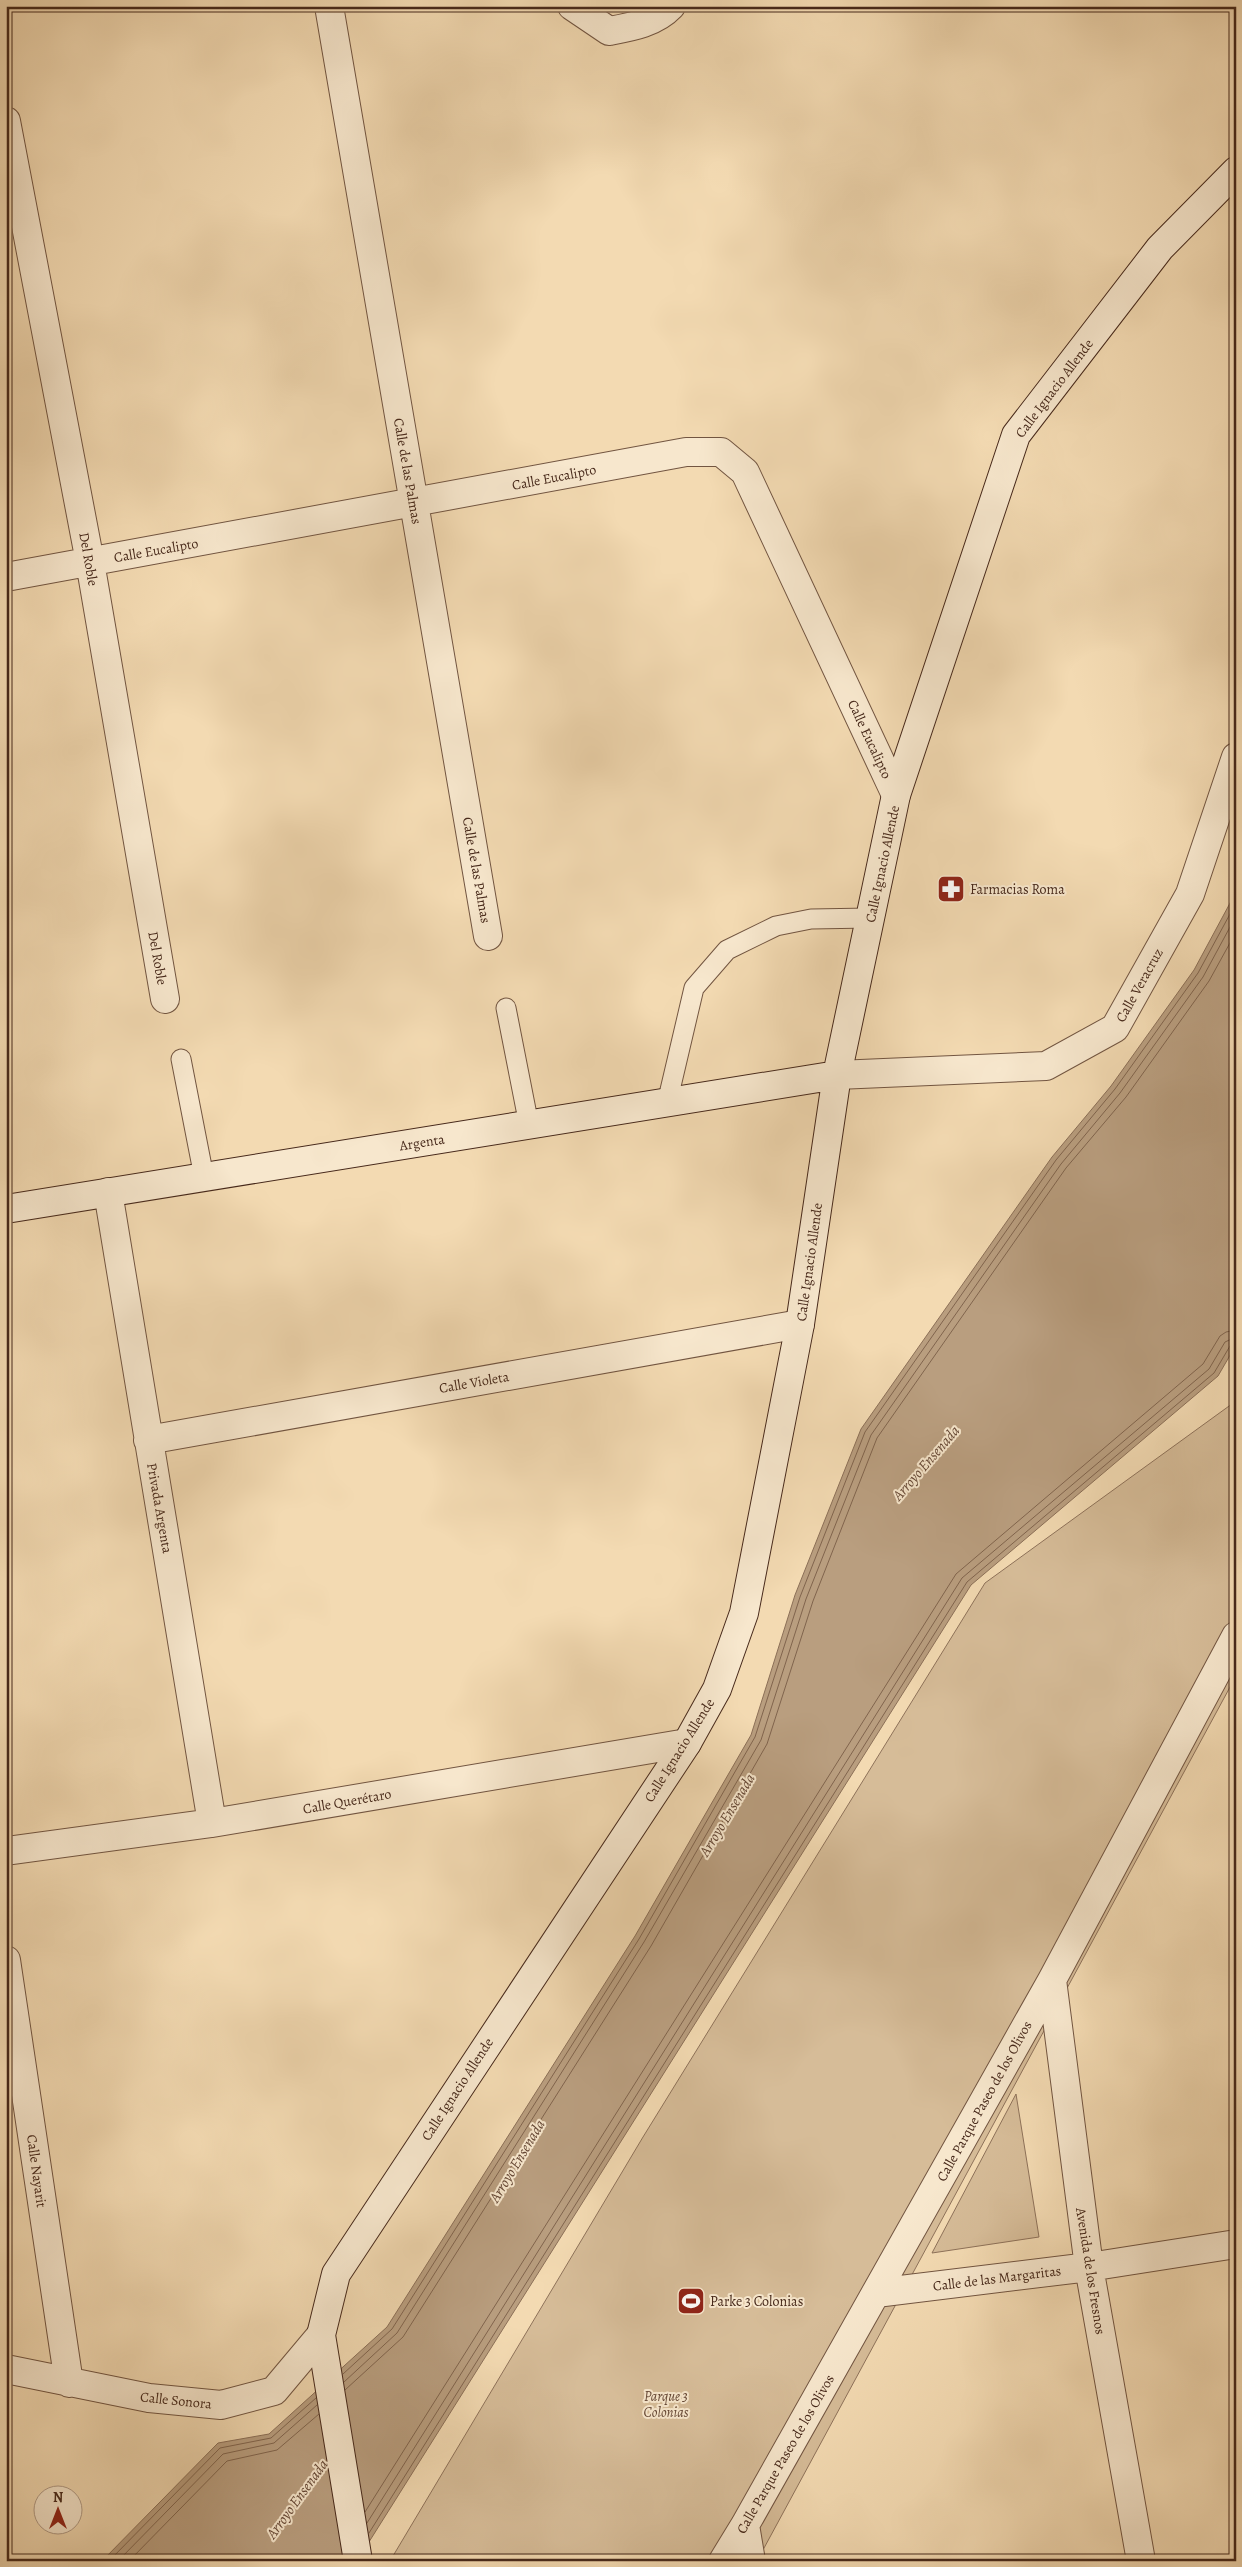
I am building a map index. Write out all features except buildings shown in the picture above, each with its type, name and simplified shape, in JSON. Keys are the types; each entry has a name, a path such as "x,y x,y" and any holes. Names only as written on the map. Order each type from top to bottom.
{"street":[{"name":"Calle de las Palmas","path":"329,6 488,936"},
{"path":"572,6 609,31 636,26 663,14 671,6"},
{"name":"Del Roble","path":"6,121 90,562 165,999"},
{"name":"Calle Ignacio Allende","path":"321,2335 336,2274 687,1743 717,1689 744,1613 800,1324 837,1075 896,795 1016,435 1160,248 1236,171"},
{"name":"Calle Eucalipto","path":"6,578 686,452 721,452 745,472 896,795"},
{"name":"Calle Veracruz","path":"837,1075 1046,1066 1115,1028 1190,894 1236,757"},
{"name":"Argenta","path":"6,1209 837,1075"},
{"name":"Privada Argenta","path":"108,1192 212,1823"},
{"name":"Calle Violeta","path":"148,1440 800,1324"},
{"name":"Calle Parque Paseo de los Olivos","path":"723,2561 1052,1980 1236,1636"},
{"name":"Calle Querétaro","path":"6,1851 212,1823 687,1743"},
{"name":"Calle Nayarit","path":"6,1960 69,2383"},
{"name":"Avenida de los Fresnos","path":"1052,1980 1089,2267 1141,2561"},
{"name":"Calle de las Margaritas","path":"876,2293 1089,2267 1236,2244"},
{"path":"321,2335 358,2561"},
{"name":"Calle Sonora","path":"6,2369 149,2398 221,2405 274,2391 321,2335"},
{"path":"745,2525 751,2561"}],"lane":[{"path":"667,1103 694,988 727,950 776,926 811,919 870,918"},
{"path":"506,1008 529,1125"},
{"path":"181,1059 204,1177"}],"green space":[{"name":"Parque 3 Colonias","path":"1236,1401 1236,1676 757,2561 390,2561 643,2137 985,1583"},
{"path":"1016,2094 1039,2237 932,2253"}],"water":[{"name":"Arroyo Ensenada","path":"1236,892 1236,1345 1218,1376 971,1585 357,2561 102,2561 218,2443 269,2434 387,2327 635,1936 751,1735 795,1595 861,1429 1052,1157 1111,1086 1194,970"}],"place":[{"name":"Farmacias Roma","path":"951,889"},
{"name":"Parke 3 Colonias","path":"691,2301"}]}
